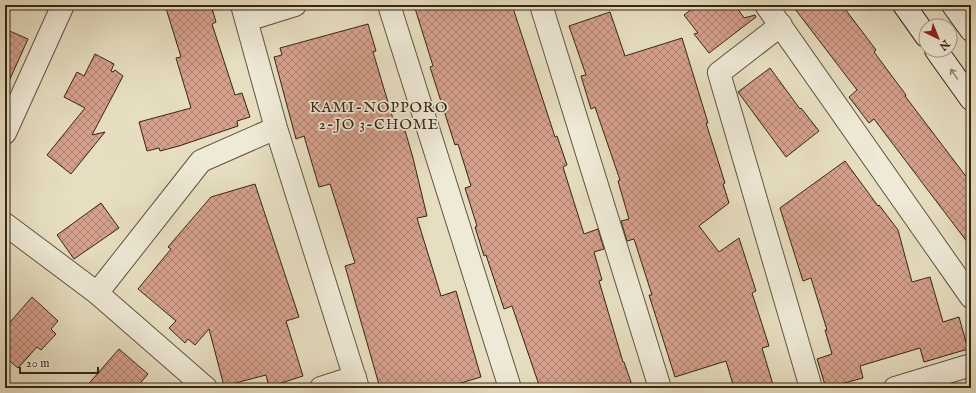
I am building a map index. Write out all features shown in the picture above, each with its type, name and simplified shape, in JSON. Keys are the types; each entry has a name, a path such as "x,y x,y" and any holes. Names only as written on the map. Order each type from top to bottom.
{"street":[{"path":"5,133 63,5"},
{"path":"295,5 244,12 276,128 356,382 321,388"},
{"path":"389,5 510,388"},
{"path":"541,5 660,388"},
{"path":"766,5 971,297"},
{"path":"904,5 918,25"},
{"path":"953,5 971,30"},
{"path":"781,25 719,73 811,388"},
{"path":"942,58 971,99"},
{"path":"97,293 201,161 276,128"},
{"path":"5,224 97,293 206,388"},
{"path":"894,388 971,365"}],"building":[{"path":"165,5 211,5 216,22 212,24 235,95 242,93 250,117 237,121 238,126 179,146 160,151 159,148 147,151 139,122 191,108 176,58 181,57"},
{"path":"414,5 512,5 555,137 557,136 567,165 563,167 584,234 598,229 604,249 594,252 602,280 599,281 623,362 633,388 540,388 512,306 504,309 486,255 484,256 475,227 477,226 465,188 471,186 458,144 455,145 430,67 433,66"},
{"path":"697,5 735,5 744,18 755,15 756,17 709,53 694,34 698,33 684,15"},
{"path":"792,5 842,5 876,50 874,52 906,95 905,96 971,183 971,247 874,119 869,123 849,97 857,90"},
{"path":"610,12 625,56 682,38 708,123 706,123 725,183 723,184 729,203 699,226 719,252 739,238 756,291 752,293 769,346 762,348 774,388 734,388 726,361 675,377 649,295 652,295 634,239 627,241 621,221 629,219 618,181 620,180 595,107 591,109 581,76 586,75 569,26"},
{"path":"368,24 376,51 373,52 396,129 404,127 413,158 427,216 417,218 441,296 456,291 481,377 444,388 380,388 345,266 355,263 330,184 319,187 304,136 296,139 274,57 282,55 280,48"},
{"path":"5,29 28,39 5,90"},
{"path":"95,54 114,64 111,71 113,72 115,70 123,76 92,135 105,132 71,174 47,155 85,108 64,97 77,72 84,76"},
{"path":"770,68 800,109 801,108 819,131 786,157 738,92"},
{"path":"845,161 878,206 879,205 898,230 912,282 930,277 943,322 959,317 968,349 924,362 920,348 860,366 863,378 826,388 817,359 832,354 825,330 827,330 811,278 803,281 780,208"},
{"path":"255,184 299,317 286,321 303,376 269,387 266,375 224,386 209,329 195,345 188,339 185,343 169,328 176,321 138,289 171,249 168,247 211,197"},
{"path":"101,203 119,228 74,259 57,235"},
{"path":"32,297 58,321 51,329 56,334 41,350 37,347 18,368 5,357 5,328"},
{"path":"119,349 148,374 136,388 85,388"}],"district":[{"name":"KAMI-NOPPORO 2-JO 3-CHOME","path":"379,116"}]}
